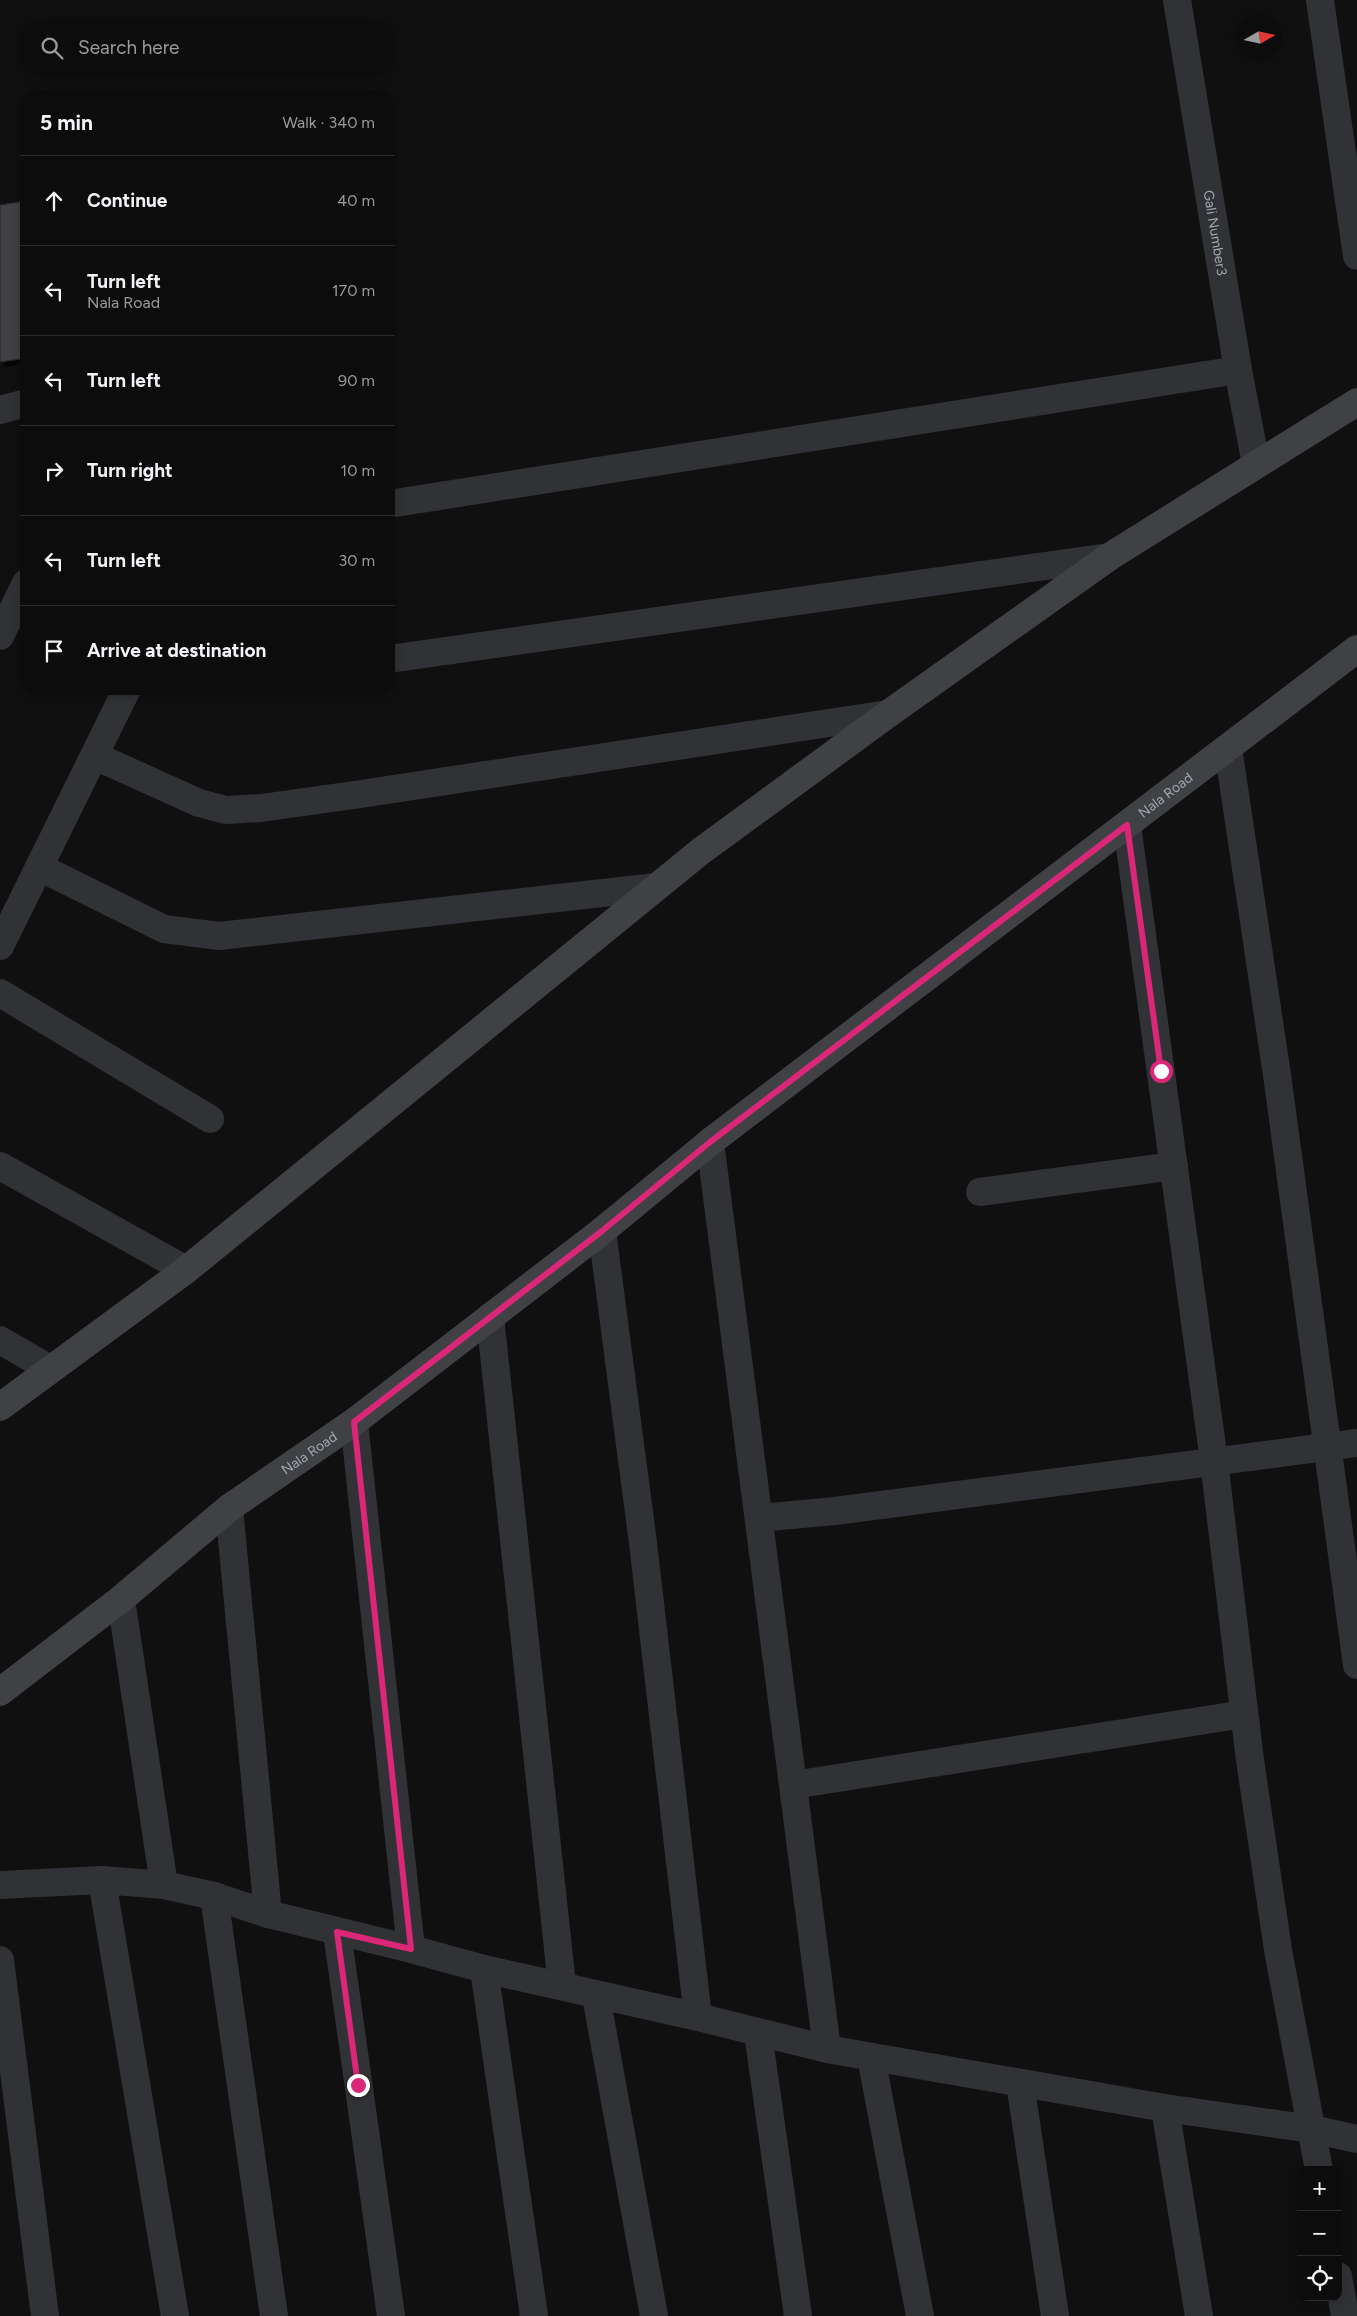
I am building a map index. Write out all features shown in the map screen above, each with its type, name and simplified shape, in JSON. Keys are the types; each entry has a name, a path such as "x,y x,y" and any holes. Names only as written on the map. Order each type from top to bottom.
{"street":[{"name":"Gali Number3","path":"1177,0 1238,370 1256,464"},
{"path":"1320,0 1357,256"},
{"path":"395,503 1238,370"},
{"path":"0,1407 186,1270 701,851 888,714 1109,557 1357,402"},
{"path":"0,410 20,405"},
{"path":"395,658 1109,557"},
{"path":"0,636 20,596"},
{"name":"Nala Road","path":"0,1692 122,1599 230,1508 354,1422 602,1231 710,1142 1357,649"},
{"path":"0,946 124,695"},
{"path":"95,756 199,803 226,810 261,808 354,795 888,714"},
{"path":"1228,748 1278,1085 1357,1665"},
{"path":"1127,825 1214,1461 1244,1714 1278,1950 1318,2166"},
{"path":"39,867 164,929 191,934 219,936 656,888"},
{"path":"0,993 210,1119"},
{"path":"710,1142 827,2049"},
{"path":"0,1166 186,1270"},
{"path":"980,1192 1174,1166"},
{"path":"602,1231 643,1543 698,2017"},
{"path":"490,1317 562,1985"},
{"path":"0,1340 50,1369"},
{"path":"354,1422 411,1949"},
{"path":"759,1518 835,1511 1357,1443"},
{"path":"230,1508 268,1914"},
{"path":"122,1599 164,1885"},
{"path":"793,1785 1244,1714"},
{"path":"102,1880 175,2316"},
{"path":"0,1885 102,1880 164,1885 214,1896 268,1914 484,1969 562,1985 596,1996 698,2017 827,2049 1165,2108 1312,2130 1357,2139"},
{"path":"214,1896 274,2316"},
{"path":"337,1932 391,2316"},
{"path":"0,1960 45,2316"},
{"path":"484,1969 534,2316"},
{"path":"596,1996 654,2316"},
{"path":"758,2033 798,2316"},
{"path":"871,2058 920,2316"},
{"path":"1020,2083 1055,2316"},
{"path":"1165,2108 1199,2316"},
{"path":"1342,2296 1346,2316"}],"building":[{"path":"20,202 20,359 0,362 0,205"}],"route":[{"path":"358,2085 337,1932 411,1949 354,1422 602,1231 710,1142 1127,825 1161,1071"}]}
